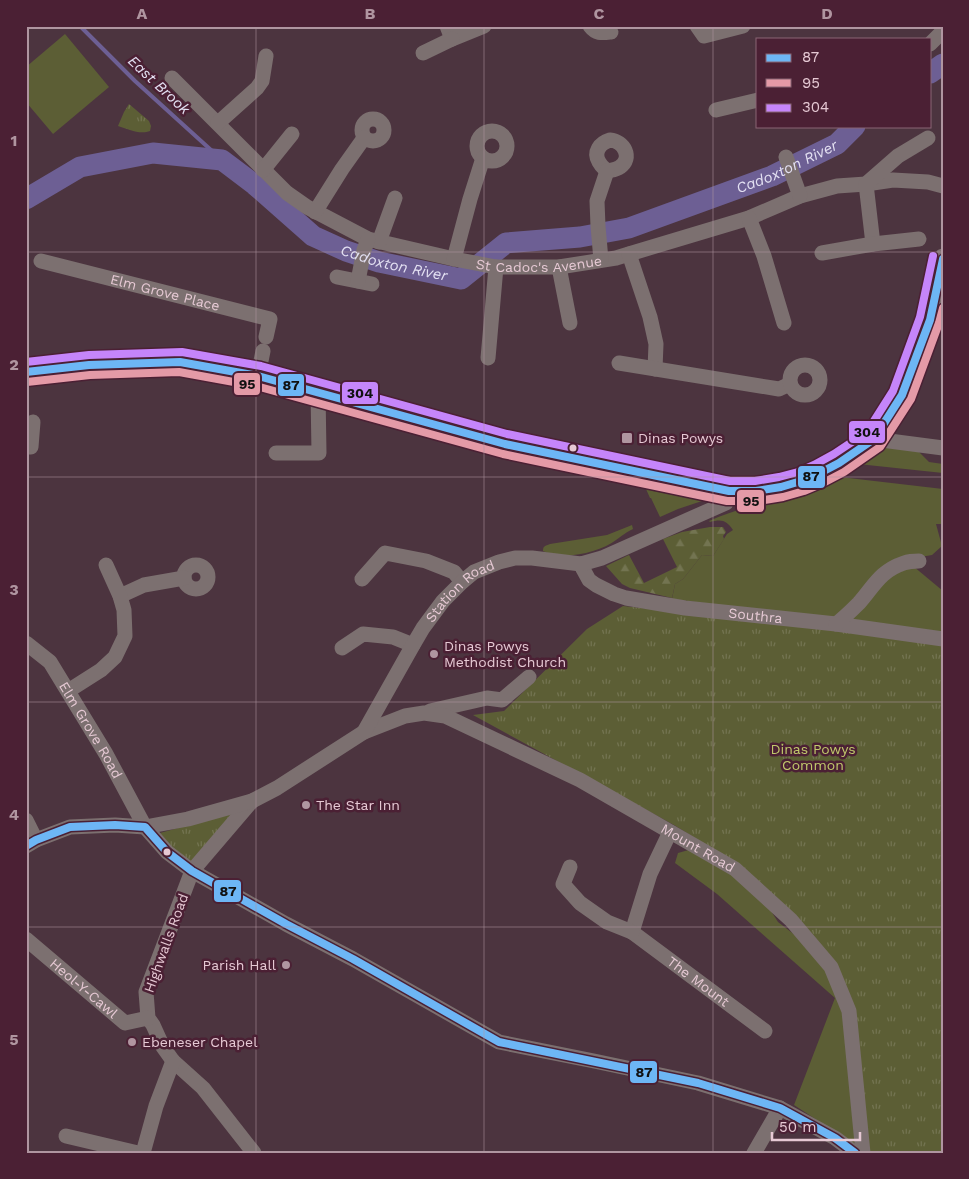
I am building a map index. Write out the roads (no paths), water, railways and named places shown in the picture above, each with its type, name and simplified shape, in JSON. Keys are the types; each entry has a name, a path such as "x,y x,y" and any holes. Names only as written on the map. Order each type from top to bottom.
{"main road":[{"path":"26,372 89,365 180,362 258,376 505,444 729,491 756,491 802,482 839,462 876,435 902,395 930,320 943,258"}],"street":[{"path":"423,53 449,32 484,26"},
{"path":"590,26 601,33 610,32"},
{"path":"697,26 704,36 743,26"},
{"path":"932,42 943,32"},
{"path":"218,123 257,88 263,75 266,56"},
{"name":"St Cadoc's Avenue","path":"172,78 287,193 368,249 454,259 496,267 559,267 630,254 749,218 800,196 837,186 893,180 928,182 943,186"},
{"path":"716,110 756,100"},
{"path":"263,170 292,134"},
{"path":"315,212 364,138"},
{"path":"874,244 866,184 898,156 928,138"},
{"path":"786,157 800,196"},
{"path":"454,259 483,158"},
{"path":"601,260 597,201 607,171"},
{"path":"338,277 365,282 368,249 395,198"},
{"path":"749,218 764,256 784,323"},
{"path":"822,253 919,239"},
{"path":"630,254 650,317 656,344 655,369"},
{"name":"Elm Grove Place","path":"41,261 270,319 258,376"},
{"path":"488,358 496,267"},
{"path":"559,267 570,323"},
{"path":"619,363 779,389 790,384"},
{"path":"276,453 318,453 318,392"},
{"path":"26,447 32,447 33,422"},
{"path":"876,435 927,440"},
{"path":"876,435 943,448"},
{"name":"Station Road","path":"31,843 70,827 115,825 145,827 188,819 252,801 277,788 364,732 412,644 442,602 474,572 514,558 532,558 581,564 602,558 726,503 729,491"},
{"path":"362,579 385,553 426,561 454,572 462,582"},
{"path":"836,624 847,616 883,574 894,566 912,560 919,561"},
{"name":"Southra","path":"581,564 589,580 614,594 626,598 685,608 836,624 943,639"},
{"path":"68,691 100,670 115,657 125,636 124,610 106,565"},
{"path":"120,596 144,585 184,578"},
{"path":"342,648 363,634 393,637 412,644"},
{"name":"Elm Grove Road","path":"26,643 50,662 106,754 145,827 167,852 192,871 499,1042 698,1083 780,1108 835,1138 855,1153"},
{"path":"424,713 488,698 502,700 529,677"},
{"name":"Mount Road","path":"364,732 406,716 424,713 445,716 580,780 735,869 791,920 831,968 849,1011 863,1153"},
{"name":"Station Road","path":"192,871 252,801"},
{"path":"26,820 31,843"},
{"path":"632,932 650,874 670,832"},
{"name":"The Mount","path":"570,868 564,884 580,903 607,922 632,932 766,1031"},
{"name":"Highwalls Road","path":"192,871 146,992 148,1018 173,1061 203,1088 254,1153"},
{"name":"Heol-Y-Cawl","path":"26,939 125,1023 148,1018"},
{"path":"143,1153 156,1106 173,1061"},
{"path":"754,1153 780,1108"},
{"path":"66,1136 138,1153"}],"waterway":[{"name":"East Brook","path":"80,26 135,81 222,160"},
{"name":"Cadoxton River","path":"932,72 943,64"},
{"name":"Cadoxton River","path":"26,199 80,167 153,153 222,160 255,185 313,236 346,251 379,262 461,279 506,243 580,237 629,228 772,176 837,144 853,128"}],"place":[{"name":"Dinas Powys","path":"627,438"},
{"name":"Dinas Powys Methodist Church","path":"434,654"},
{"name":"The Star Inn","path":"306,805"},
{"name":"Parish Hall","path":"286,965"},
{"name":"Ebeneser Chapel","path":"132,1042"}],"park label":[{"name":"Dinas Powys Common","path":"813,758"}]}
